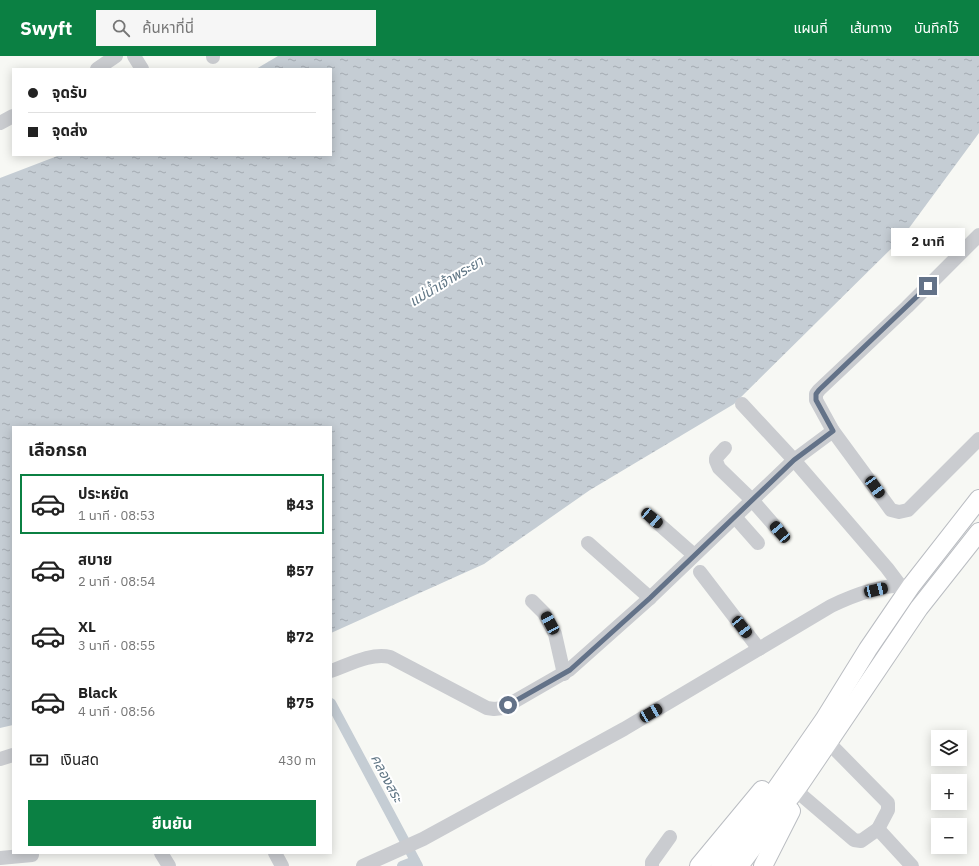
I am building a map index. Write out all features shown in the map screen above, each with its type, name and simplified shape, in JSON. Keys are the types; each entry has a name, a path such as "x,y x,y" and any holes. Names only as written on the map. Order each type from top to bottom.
{"main road":[{"path":"720,866 742,838 824,720 868,649 905,585 979,499"},
{"path":"739,866 799,788 828,742 919,608 979,532"},
{"path":"699,866 769,782 791,767"},
{"path":"763,866 796,800 799,788"}],"street":[{"path":"98,68 116,56"},
{"path":"134,56 141,68"},
{"path":"0,123 12,117"},
{"path":"979,235 907,307 816,394 816,400 833,431 891,510 899,512 908,510 979,439"},
{"path":"742,404 794,460 887,568 905,585"},
{"path":"332,671 375,656 383,655 390,657 487,708 503,708 570,670 650,598 794,460 833,431"},
{"path":"725,448 716,458 719,468 752,500 780,532"},
{"path":"735,517 758,543"},
{"path":"652,518 694,556"},
{"path":"588,543 650,598"},
{"path":"700,572 759,649"},
{"path":"363,866 423,839 624,729 832,606 852,596 905,585"},
{"path":"532,601 544,613 555,634 564,674"},
{"path":"799,788 854,840 861,841 878,830 888,810 888,803 828,742"},
{"path":"0,759 12,755"},
{"path":"878,830 912,866"},
{"path":"652,866 652,862 670,837"},
{"path":"163,854 169,866"},
{"path":"276,854 282,866"},
{"path":"0,858 33,858"}],"water":[{"name":"แม่น้ำเจ้าพระยา","path":"278,56 979,56 979,133 901,239 734,404 590,490 484,564 332,633 332,426 12,426 12,725 0,728 0,178 57,156 332,156 332,68 258,68"}],"waterway":[{"name":"คลองสระ","path":"332,705 418,866"},
{"path":"402,866 415,861"}],"route":[{"path":"508,705 570,670 650,598 794,460 833,431 816,400 816,394 928,286"}]}
